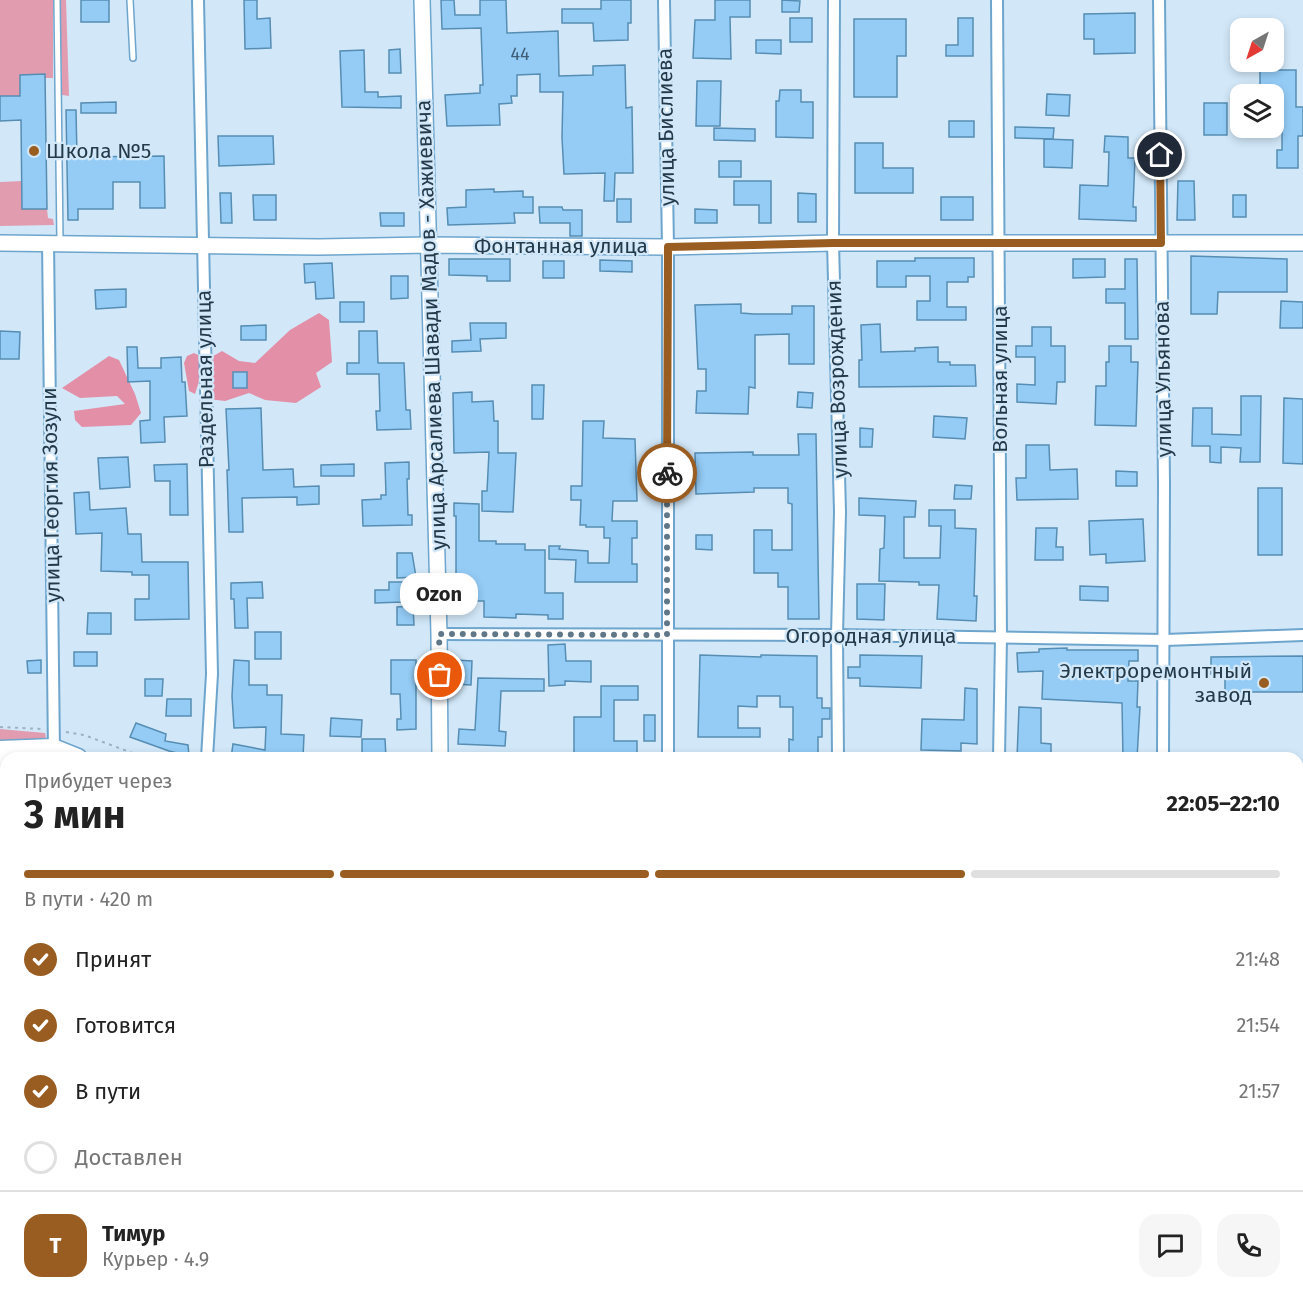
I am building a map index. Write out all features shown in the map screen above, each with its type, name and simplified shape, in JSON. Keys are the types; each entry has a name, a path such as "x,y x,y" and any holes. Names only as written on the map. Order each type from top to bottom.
{"main road":[{"path":"0,750 37,752"}],"street":[{"name":"Раздельная улица","path":"198,0 212,674 207,752"},
{"name":"улица Арсалиева Шавади Мадов - Хажиевича","path":"422,0 439,634 440,752"},
{"name":"улица Бислиева","path":"664,0 668,247 668,752"},
{"name":"улица Возрождения","path":"834,0 833,243 840,512 837,635 838,752"},
{"name":"Вольная улица","path":"997,0 1001,637 999,752"},
{"name":"улица Ульянова","path":"1159,0 1165,640 1163,752"},
{"name":"Фонтанная улица","path":"0,243 202,247 1303,243"},
{"name":"улица Георгия Зозули","path":"54,243 53,730 55,752"},
{"name":"Огородная улица","path":"439,634 837,635 1165,640 1303,635"}],"lane":[{"path":"54,243 57,0"},
{"path":"130,0 133,58"}],"path":[{"path":"0,727 53,730 84,735 130,752"}],"shaded area":[{"path":"0,0 53,0 53,78 45,78 44,74 20,75 20,96 0,96"},
{"path":"60,0 66,0 69,96 62,95"},
{"path":"22,181 47,209 48,218 53,219 54,225 0,226 0,182"},
{"path":"319,313 329,320 332,362 316,373 321,387 296,403 265,400 249,393 225,401 209,399 208,359 222,351 239,361 255,363 290,330"},
{"path":"194,353 200,356 200,378 195,394 189,391 184,363 187,356"},
{"path":"109,356 119,360 141,413 131,425 82,427 75,420 74,411 125,404 117,396 80,398 62,388"},
{"path":"0,729 45,733 46,737 41,741 0,741"}],"building":[{"path":"81,0 109,0 109,22 81,22"},
{"path":"244,0 257,0 257,19 270,18 271,48 245,49"},
{"path":"441,0 454,0 455,15 480,15 480,0 506,0 507,33 558,31 559,76 593,75 593,66 625,65 626,108 632,107 633,173 615,173 614,201 604,201 605,173 564,174 563,92 540,92 540,74 517,75 517,96 511,96 512,103 499,104 500,125 447,126 445,95 480,93 480,85 483,85 481,28 442,29"},
{"path":"601,0 631,0 628,40 594,41 593,23 562,23 562,9 601,9"},
{"path":"715,0 750,0 750,17 730,17 731,59 693,58 695,20 715,20"},
{"path":"782,0 800,1 799,12 782,12"},
{"path":"1135,13 1135,53 1094,54 1094,39 1084,39 1084,14"},
{"path":"790,18 812,18 812,42 790,42"},
{"path":"958,18 973,18 973,56 946,56 946,45 958,45"},
{"path":"854,19 906,19 906,56 897,56 897,97 854,97"},
{"path":"756,40 781,40 781,54 756,53"},
{"path":"400,49 401,73 389,73 389,50"},
{"path":"364,50 365,92 378,92 378,97 401,96 401,108 342,107 340,51"},
{"path":"1296,70 1296,107 1303,107 1303,136 1298,136 1298,168 1277,168 1277,150 1282,150 1282,138 1284,138 1284,84 1260,84 1260,72"},
{"name":"Школа №5","path":"45,74 47,209 22,209 21,120 0,121 0,96 20,96 20,75"},
{"path":"697,81 721,81 720,126 696,126"},
{"path":"780,90 801,90 801,102 813,102 813,138 776,137 776,101 779,101"},
{"path":"1047,94 1070,95 1069,116 1046,115"},
{"path":"116,102 116,113 81,113 81,103"},
{"path":"1204,103 1227,103 1227,135 1204,135"},
{"path":"66,110 76,110 77,157 164,156 165,208 140,208 140,182 113,182 113,209 78,209 78,220 68,220"},
{"path":"949,121 974,121 974,137 949,137"},
{"path":"1015,127 1054,128 1053,139 1015,138"},
{"path":"714,128 755,129 755,141 714,140"},
{"path":"218,136 273,136 274,164 219,166"},
{"path":"1105,136 1128,137 1128,158 1135,158 1133,207 1136,207 1136,221 1079,219 1080,185 1108,186 1109,152 1104,152"},
{"path":"1044,139 1073,140 1072,168 1044,167"},
{"path":"855,143 883,143 883,168 913,168 913,193 855,193"},
{"path":"719,161 741,161 741,177 719,177"},
{"path":"734,181 771,181 771,223 759,223 759,205 734,205"},
{"path":"1178,181 1194,181 1195,220 1177,220"},
{"path":"494,189 494,192 523,191 523,197 533,197 533,213 514,213 515,223 448,225 447,208 466,207 466,190"},
{"path":"220,193 231,193 232,223 221,223"},
{"path":"798,193 816,194 816,222 798,222"},
{"path":"253,195 276,195 276,220 254,220"},
{"path":"1233,195 1246,195 1246,217 1233,217"},
{"path":"941,197 973,197 973,220 941,220"},
{"path":"617,199 631,199 631,222 617,222"},
{"path":"539,207 582,210 582,236 570,236 570,223 540,223"},
{"path":"695,209 717,210 717,223 695,223"},
{"path":"380,213 404,213 404,226 381,226"},
{"path":"1191,256 1287,259 1287,292 1218,292 1217,314 1191,314"},
{"path":"915,258 974,258 974,277 968,277 968,282 947,282 947,307 966,307 966,320 917,320 917,301 930,301 930,276 906,276 906,287 877,287 877,261 915,261"},
{"path":"449,259 510,259 510,281 487,281 487,276 449,275"},
{"path":"1073,259 1105,259 1105,277 1073,278"},
{"path":"1125,259 1137,259 1138,339 1125,339 1125,303 1106,303 1106,289 1125,289"},
{"path":"600,260 632,261 632,272 600,271"},
{"path":"543,261 564,261 564,278 543,278"},
{"path":"332,263 334,298 316,299 315,282 305,283 304,264"},
{"path":"391,276 408,276 408,298 391,299"},
{"path":"126,289 126,307 96,309 95,290"},
{"path":"1281,301 1303,302 1303,328 1280,328"},
{"path":"340,302 364,302 364,322 340,322"},
{"path":"741,304 741,313 754,314 792,314 792,306 814,306 814,364 789,364 789,334 755,335 755,388 749,387 748,414 696,413 697,391 706,391 706,369 698,369 695,305"},
{"path":"470,323 506,323 506,338 480,339 481,351 452,352 452,341 471,340"},
{"path":"880,324 881,352 915,351 915,348 938,347 938,362 950,362 950,365 975,365 976,386 859,387 859,360 862,360 861,325"},
{"path":"266,325 266,340 241,340 241,326"},
{"path":"1032,327 1051,327 1051,346 1065,346 1065,382 1057,382 1056,404 1017,402 1017,384 1035,385 1035,357 1016,357 1016,346 1032,346"},
{"path":"0,331 20,332 19,359 0,359"},
{"path":"359,331 377,331 378,363 404,363 406,410 410,410 411,429 377,430 376,411 380,411 379,374 347,374 347,363 359,363"},
{"path":"1109,346 1131,346 1131,362 1138,362 1136,426 1095,425 1096,386 1106,386"},
{"path":"127,347 137,347 138,368 161,368 161,358 181,357 187,416 164,417 165,442 141,443 140,421 150,420 150,381 128,382"},
{"path":"233,372 247,372 247,388 233,388"},
{"path":"532,385 544,385 543,419 532,419"},
{"path":"472,392 472,402 493,401 494,421 498,421 498,453 516,453 513,512 482,511 482,491 487,491 489,452 454,453 453,393"},
{"path":"798,392 813,393 812,408 797,407"},
{"path":"1241,396 1261,396 1260,462 1240,462 1241,448 1221,447 1221,463 1210,462 1210,446 1192,446 1193,408 1212,408 1212,434 1241,435"},
{"path":"1284,398 1303,399 1303,464 1283,463"},
{"path":"261,408 263,470 293,469 294,487 319,486 319,504 297,505 297,497 242,498 243,532 229,532 226,409"},
{"path":"934,416 967,418 965,439 933,437"},
{"path":"583,421 604,421 603,438 635,439 637,501 613,501 612,521 637,521 637,538 632,538 632,564 637,564 637,582 575,582 576,560 549,559 549,546 560,546 559,549 588,551 588,563 609,563 610,538 604,538 604,527 580,525 581,500 571,500 571,486 582,486"},
{"path":"860,428 873,429 872,447 860,447"},
{"path":"798,434 816,434 819,619 788,619 788,587 778,587 778,573 754,573 754,530 772,530 772,550 792,550 792,504 788,503 788,488 754,488 754,492 696,494 695,453 753,452 753,455 799,455"},
{"path":"1026,445 1049,445 1050,470 1077,469 1078,499 1017,500 1016,478 1026,478"},
{"path":"128,457 130,487 100,489 98,458"},
{"path":"409,462 408,515 412,515 412,525 363,526 362,500 381,499 381,495 386,495 385,463"},
{"path":"187,464 188,515 170,515 170,481 155,481 154,465"},
{"path":"354,464 354,476 321,476 321,465"},
{"path":"1116,471 1137,472 1137,486 1116,486"},
{"path":"955,485 972,486 971,499 954,499"},
{"path":"1258,488 1282,488 1282,555 1258,555"},
{"path":"89,492 90,510 126,508 128,534 141,534 142,562 188,562 189,619 135,620 135,599 149,599 149,575 101,571 102,533 76,534 74,493"},
{"path":"859,498 916,501 915,517 904,517 904,558 940,558 941,526 929,526 929,510 955,510 955,528 976,529 974,596 977,596 976,621 937,619 939,585 879,581 880,549 884,548 885,516 859,515"},
{"path":"454,503 479,504 479,541 496,541 496,544 525,544 525,550 545,550 545,593 563,593 563,619 548,619 548,615 516,614 516,618 484,617 484,601 471,601 472,583 456,583"},
{"path":"1143,519 1145,561 1106,563 1106,554 1090,555 1089,521"},
{"path":"1036,528 1057,528 1056,547 1063,547 1063,560 1035,560"},
{"path":"696,535 712,535 712,550 696,549"},
{"path":"397,553 412,553 416,577 397,578"},
{"path":"262,582 263,598 247,598 248,628 235,628 231,583"},
{"path":"389,582 403,582 403,602 375,603 375,590 389,590"},
{"path":"857,584 885,584 884,620 857,619"},
{"path":"1080,586 1108,587 1108,601 1080,600"},
{"path":"413,606 414,625 397,625 397,607"},
{"path":"88,613 111,613 111,634 87,634"},
{"path":"255,632 281,632 281,659 255,659"},
{"path":"565,644 566,661 591,661 591,682 565,681 565,685 549,686 548,645"},
{"path":"1039,649 1138,650 1138,661 1129,661 1128,681 1138,681 1137,707 1140,707 1137,752 1123,752 1122,703 1042,699 1043,671 1018,672 1017,653 1039,652"},
{"path":"74,652 97,652 97,666 74,666"},
{"path":"700,655 817,656 817,698 822,698 822,708 830,708 830,719 822,719 822,737 818,737 818,752 789,752 789,739 793,740 793,707 780,707 780,696 757,696 757,707 738,706 738,728 760,728 760,737 698,737"},
{"path":"860,655 922,656 921,688 860,686 860,678 848,678 848,667 860,667"},
{"name":"Электроремонтный завод","path":"1303,656 1303,692 1225,692 1225,674 1211,674 1211,657"},
{"path":"41,660 41,673 28,673 27,661"},
{"path":"234,660 249,661 249,685 267,685 267,695 282,695 281,734 304,735 303,752 232,752 233,744 265,750 266,727 234,728 232,696"},
{"path":"391,660 416,660 416,729 397,730 397,719 401,719 400,694 391,694"},
{"path":"456,660 472,661 471,685 454,684"},
{"path":"478,678 544,679 544,691 501,691 499,731 506,732 505,746 458,744 459,729 475,730"},
{"path":"145,679 163,679 162,696 145,696"},
{"path":"601,686 638,686 638,700 614,700 614,741 637,741 637,752 574,752 574,717 601,717"},
{"path":"965,688 977,689 977,744 961,743 961,751 921,750 922,719 964,720"},
{"path":"167,699 191,699 191,716 166,716"},
{"path":"1019,707 1041,708 1041,743 1051,744 1051,752 1017,752"},
{"path":"644,715 655,715 655,741 644,741"},
{"path":"331,718 362,720 361,737 330,736"},
{"path":"136,723 166,734 165,741 188,745 189,752 169,751 130,737"},
{"path":"362,739 385,739 386,752 362,752"}],"way so far":[{"path":"440,675 439,634 667,635 667,473"}],"place":[{"name":"Школа №5","path":"34,151"},
{"name":"Ozon","path":"440,675"},
{"name":"Электроремонтный завод","path":"1264,683"}],"route":[{"path":"667,473 668,247 833,243 1161,243 1160,155"}]}
